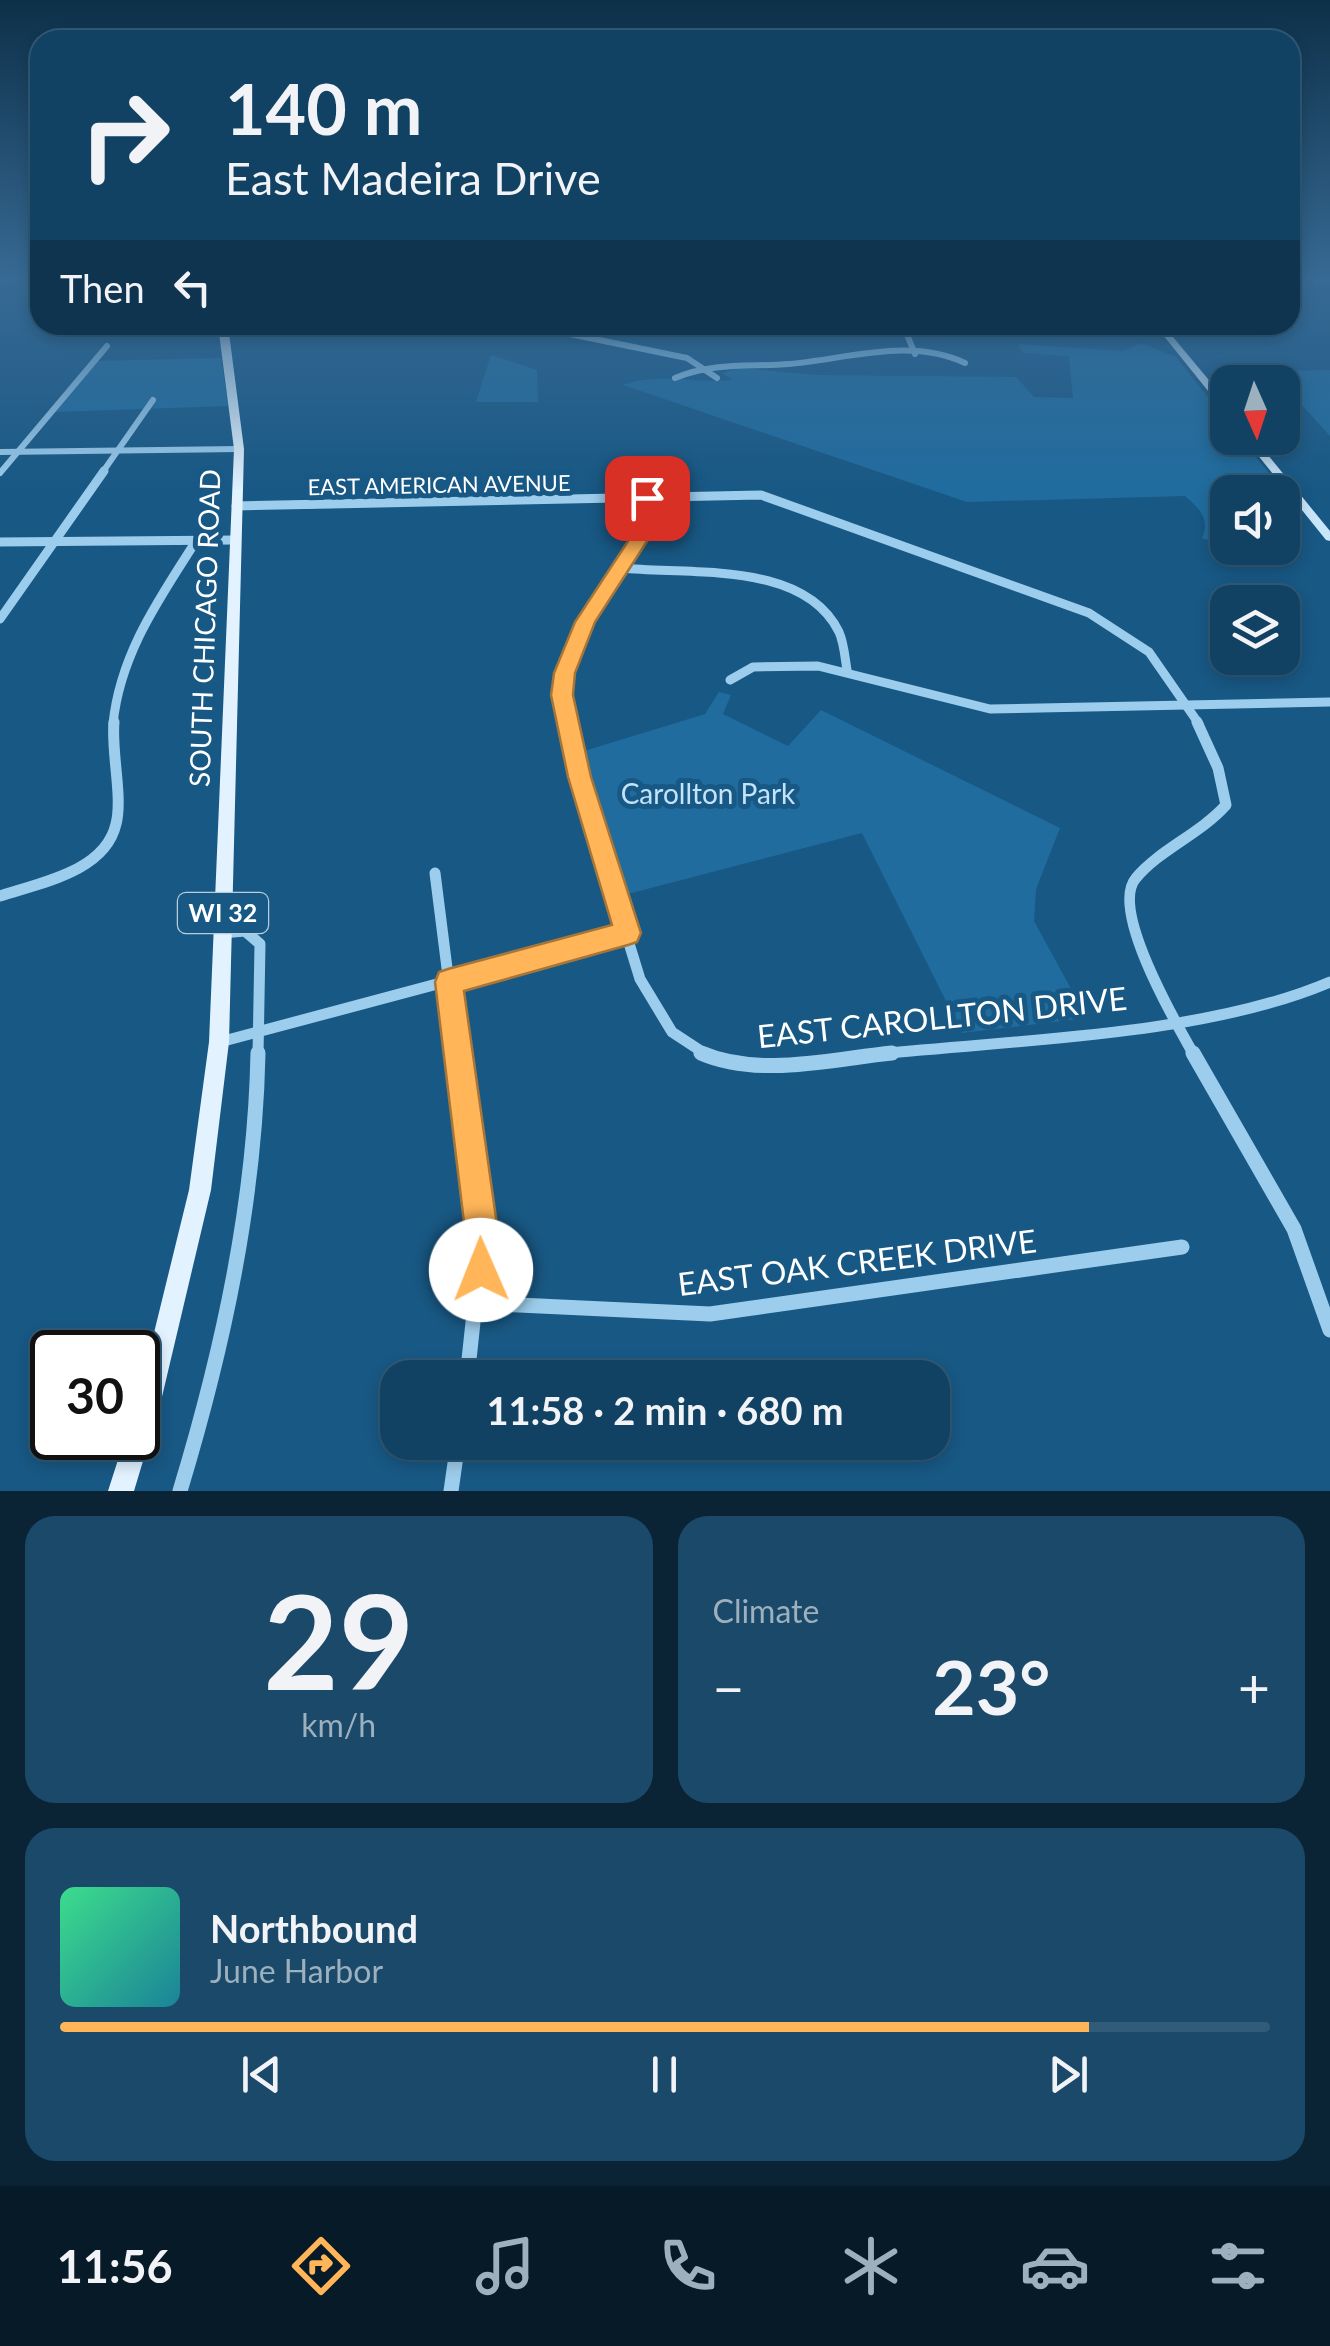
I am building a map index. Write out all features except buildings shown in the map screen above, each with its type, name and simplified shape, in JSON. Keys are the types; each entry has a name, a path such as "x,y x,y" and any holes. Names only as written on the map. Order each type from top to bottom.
{"main road":[{"name":"SOUTH CHICAGO ROAD","path":"121,1491 149,1401 200,1190 218,1042 238,449 226,352"}],"street":[{"path":"0,472 102,352"},
{"path":"663,352 706,368 718,378"},
{"path":"1181,352 1210,388"},
{"path":"675,378 706,368 915,354 948,354 965,363"},
{"path":"0,620 153,400"},
{"path":"0,452 238,449"},
{"path":"1264,455 1330,538"},
{"name":"EAST AMERICAN AVENUE","path":"236,506 761,496 1090,613 1125,632 1151,654 1184,704"},
{"name":"EAST CAROLLTON DRIVE","path":"647,498 644,532 585,622 564,673 562,695 580,777 640,978 663,1021 690,1048 734,1064 785,1064 1176,1023 1330,982"},
{"path":"0,542 234,540"},
{"path":"0,896 76,869 104,850 114,834 117,822 110,740 119,673 134,637 196,541"},
{"path":"622,568 666,576 752,578 785,586 816,602 834,622 846,648 846,670"},
{"path":"730,680 752,667 846,670 974,707 1330,702"},
{"path":"1184,704 1224,778 1226,806 1209,824 1134,878 1128,902 1134,930 1176,1023 1294,1229 1330,1330"},
{"path":"435,873 482,1239 469,1360"},
{"path":"180,1491 213,1381 256,1142 260,944 246,931 222,933"},
{"path":"218,1042 628,933"},
{"name":"EAST OAK CREEK DRIVE","path":"477,1303 710,1314 1182,1247"},
{"path":"451,1491 455,1460"}],"green space":[{"path":"1022,352 1162,352 1176,357 1210,400 1210,455 1254,455 1271,475 1210,475 1210,541 1202,538 1204,520 1185,496 967,502 623,385 649,379 733,380 722,373 740,368 815,375 1016,377 1034,397 1073,398 1069,356"},
{"path":"491,355 537,370 538,402 476,402"},
{"path":"221,358 228,406 54,412 96,361"},
{"path":"1330,370 1330,436 1300,403 1300,371"},
{"name":"Carollton Park","path":"719,692 731,695 723,714 788,746 821,710 1060,828 1036,889 1034,921 1087,1018 962,1033 862,833 628,894 584,751 705,714"}],"route":[{"path":"481,1270 482,1239 448,982 628,933 580,777 562,695 564,673 585,622 644,532 647,498"}]}
